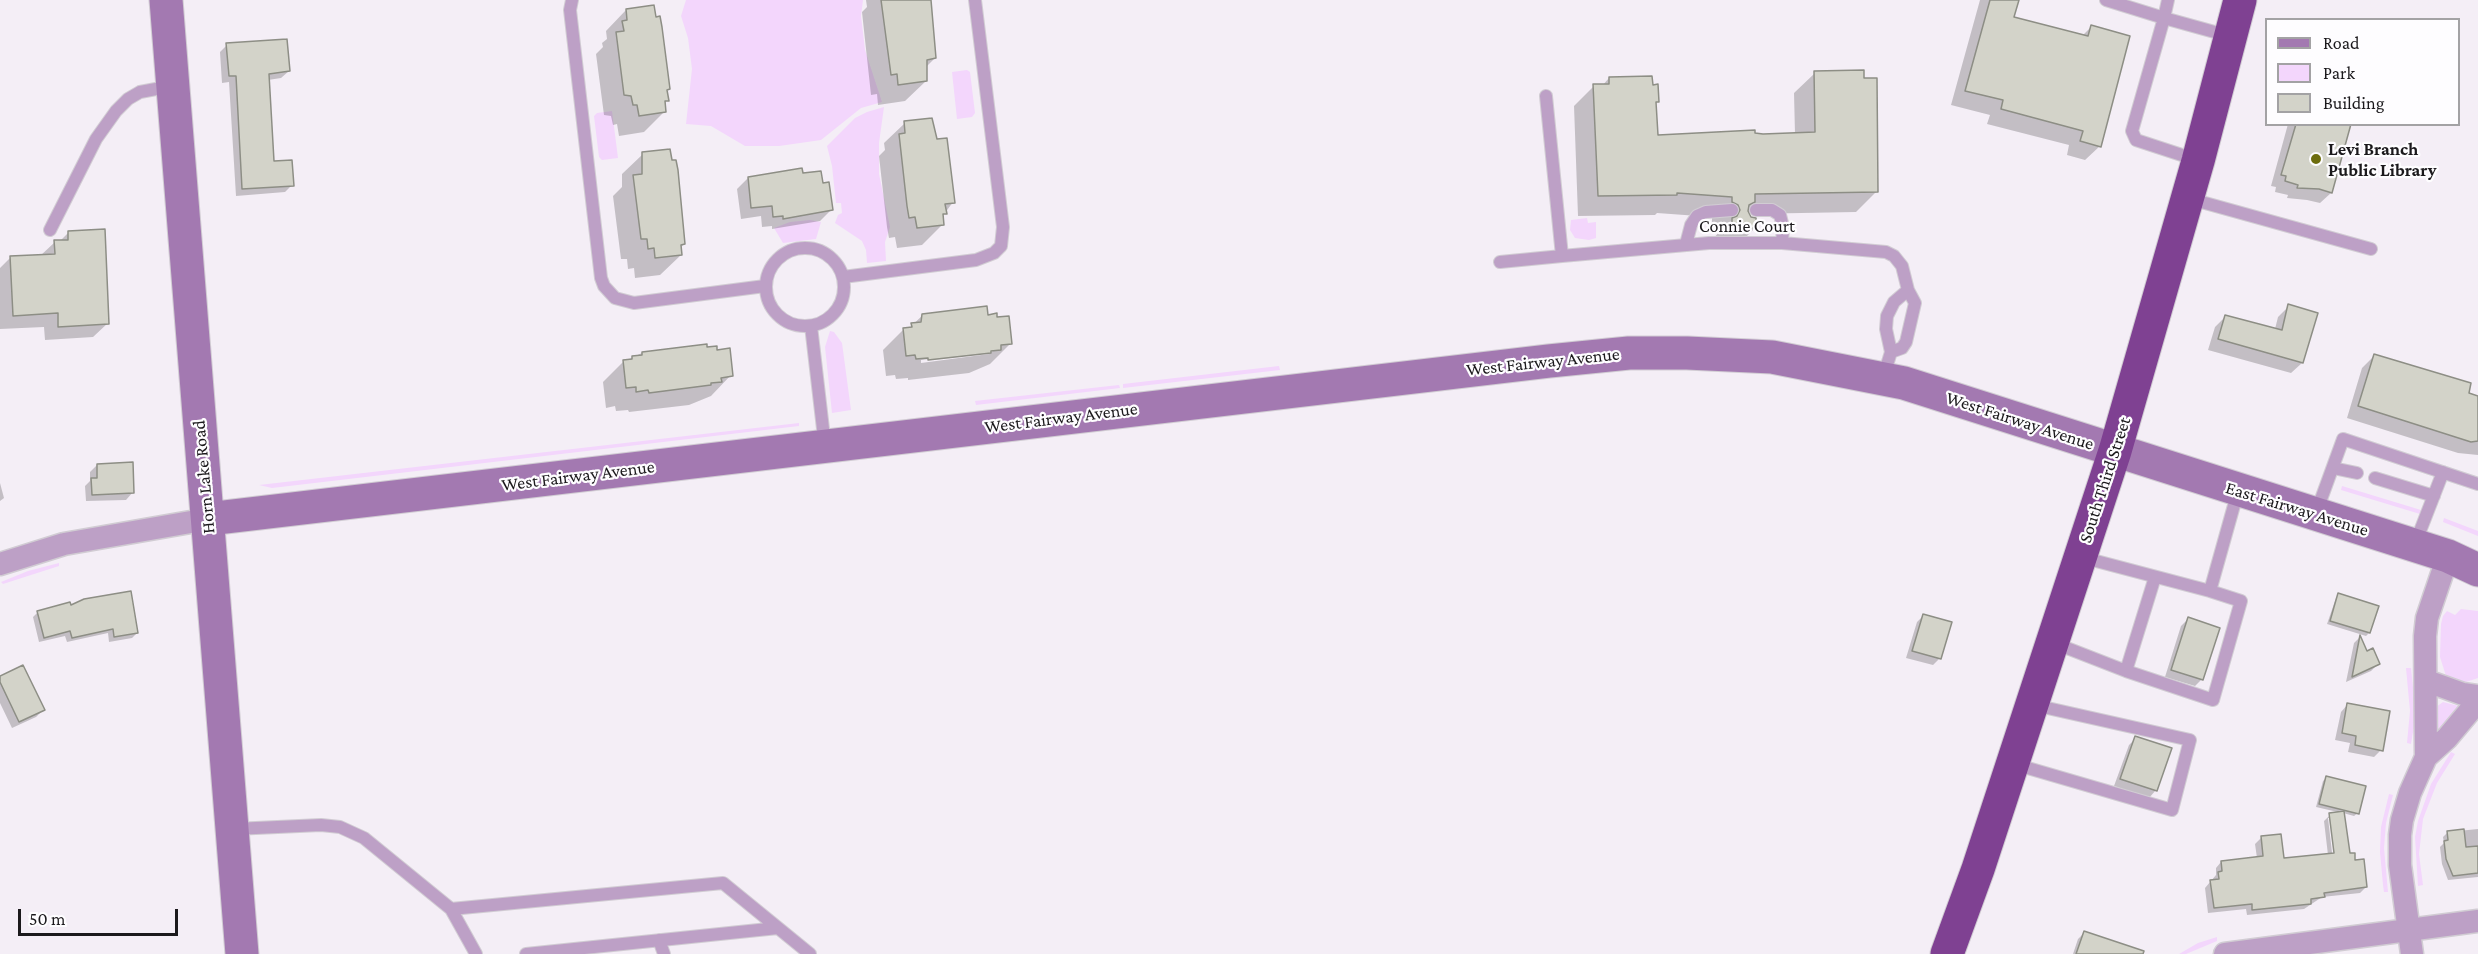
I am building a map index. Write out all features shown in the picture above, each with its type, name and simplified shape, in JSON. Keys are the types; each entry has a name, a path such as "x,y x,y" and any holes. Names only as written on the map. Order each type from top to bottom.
{"highway":[{"name":"South Third Street","path":"1947,954 2115,451 2198,161 2240,0"}],"street":[{"name":"Horn Lake Road","path":"166,0 242,954"},
{"name":"West Fairway Avenue","path":"0,564 64,544 208,519 1205,400 1629,353 1772,357 1887,365 2115,451"},
{"name":"East Fairway Avenue","path":"2115,451 2448,556 2478,570"},
{"path":"2427,758 2425,636 2427,618 2448,556"},
{"path":"2412,954 2400,865 2400,835 2410,793 2427,758 2447,738 2478,699 2427,681"},
{"path":"2224,954 2478,921"}],"lane":[{"path":"572,0 572,21 601,278 604,286 615,298 634,303 765,286"},
{"path":"843,277 976,260 994,253 1001,246 1002,227 975,0"},
{"path":"2106,0 2231,36"},
{"path":"2168,0 2132,131 2136,140 2198,161"},
{"path":"50,230 96,139 116,111 128,99 140,92 172,86"},
{"path":"1546,96 1562,256"},
{"path":"2187,198 2371,249"},
{"path":"1686,244 1691,225 1697,216 1706,212 1732,210"},
{"path":"1756,210 1772,210 1780,216 1783,227 1782,243"},
{"name":"Connie Court","path":"1500,262 1686,244 1782,243 1886,252 1897,259 1902,266 1908,290 1914,298 1916,307 1906,342 1887,365"},
{"path":"798,249 817,250 829,256 838,265 843,277 844,290 839,307 827,320 811,326 793,324 778,316 768,301 765,286 769,272 776,261 786,253 798,249"},
{"path":"1887,365 1887,316 1894,302 1908,290"},
{"path":"811,326 825,447"},
{"path":"2316,514 2343,439 2478,483"},
{"path":"2333,468 2357,473"},
{"path":"2414,546 2444,472"},
{"path":"2375,478 2434,496"},
{"path":"2210,591 2239,490"},
{"path":"2052,642 2126,671 2213,700 2241,601 2080,557"},
{"path":"2126,671 2155,577"},
{"path":"2012,764 2172,810 2190,741 2032,705"},
{"path":"233,830 321,825 340,827 364,838 451,909 476,954"},
{"path":"451,909 723,883 810,954"},
{"path":"526,954 778,928"},
{"path":"659,940 664,954"}],"green space":[{"path":"686,0 863,0 861,16 865,50 882,102 861,108 821,140 779,146 745,146 711,126 686,124 692,69 688,38 681,16"},
{"path":"967,70 970,72 975,113 972,117 957,119 952,72"},
{"path":"884,107 879,143 879,174 890,227 885,242 886,261 867,263 866,250 862,241 835,223 838,215 842,213 841,203 836,203 832,166 827,146 855,118"},
{"path":"612,111 618,158 602,160 599,157 594,116 597,113"},
{"path":"1587,218 1588,223 1596,222 1596,238 1589,240 1575,238 1570,230 1571,220"},
{"path":"810,220 821,222 816,239 783,243 774,228 790,222"},
{"path":"830,331 834,332 842,343 851,410 832,413 825,347"},
{"path":"1279,366 1280,370 1123,388 1123,384"},
{"path":"1119,385 1120,388 976,405 975,401"},
{"path":"799,423 799,426 272,488 259,485"},
{"path":"2342,486 2421,510 2420,514 2341,490"},
{"path":"2444,518 2478,531 2478,536 2443,522"},
{"path":"59,563 59,566 3,584 1,582 28,571"},
{"path":"2461,609 2478,611 2478,678 2463,683 2452,681 2446,676 2440,657 2443,616 2447,611 2455,615"},
{"path":"2406,668 2411,668 2414,696 2414,726 2411,744 2407,743 2410,711"},
{"path":"2443,702 2459,706 2439,733 2434,731 2436,707"},
{"path":"2451,752 2455,754 2437,783 2423,819 2419,854 2423,885 2418,886 2415,837 2418,821 2431,784"},
{"path":"2389,794 2393,795 2386,823 2384,848 2388,892 2384,892 2380,852 2381,827"},
{"path":"2217,937 2217,941 2186,954 2179,954 2198,943"}],"building":[{"path":"881,0 931,0 936,58 927,60 927,81 898,85 897,74 891,75"},
{"path":"1990,0 2019,0 2014,17 2088,36 2091,25 2130,36 2101,147 2080,141 2083,131 2001,109 2003,100 1965,91"},
{"path":"654,5 656,17 660,16 662,27 670,89 667,90 669,101 665,101 666,112 639,116 637,105 633,105 631,96 624,95 616,32 624,31 622,21 627,20 626,9"},
{"path":"287,39 290,71 269,74 274,161 292,160 294,186 242,189 236,76 229,76 226,43"},
{"path":"1864,70 1864,78 1877,78 1878,192 1755,194 1755,202 1749,205 1748,211 1751,217 1756,218 1757,228 1732,228 1732,218 1737,216 1740,210 1738,205 1732,202 1732,197 1677,193 1677,195 1598,196 1593,84 1609,84 1609,77 1652,76 1653,85 1658,84 1659,102 1656,102 1658,135 1755,130 1755,133 1763,134 1815,132 1814,71"},
{"path":"932,118 937,139 947,138 955,203 945,204 947,214 943,214 944,225 917,228 915,217 909,218 899,134 905,133 904,121"},
{"name":"Levi Branch Public Library","path":"2295,126 2350,126 2332,193 2319,189 2297,188 2298,185 2285,181 2286,176 2281,175"},
{"path":"670,149 672,160 676,160 678,170 685,244 681,245 682,255 655,258 654,248 648,249 647,239 641,239 633,175 642,174 642,152"},
{"path":"802,168 803,173 821,171 823,183 829,182 833,210 783,219 783,216 773,217 772,206 751,208 748,177"},
{"path":"105,229 109,324 58,327 58,313 13,316 10,256 55,254 54,240 68,240 68,231"},
{"path":"2288,304 2318,313 2303,363 2218,339 2225,315 2282,330"},
{"path":"987,306 988,315 997,313 997,317 1009,316 1012,344 1001,345 1001,350 991,351 991,353 928,360 928,358 916,359 915,355 906,356 903,328 912,327 911,323 921,322 922,314"},
{"path":"707,344 707,347 717,346 717,350 730,348 733,376 721,378 722,382 711,383 711,385 649,393 648,390 636,392 636,387 626,388 623,360 642,355 642,352"},
{"path":"2374,354 2471,383 2469,393 2478,396 2478,441 2471,442 2358,406"},
{"path":"133,462 134,493 92,495 91,478 97,478 97,464"},
{"path":"131,591 138,633 114,637 113,629 72,638 70,631 44,638 37,611 70,602 71,605 84,599"},
{"path":"2338,593 2379,606 2370,633 2330,621"},
{"path":"1923,614 1952,622 1941,659 1912,651"},
{"path":"2188,617 2220,628 2203,680 2171,670"},
{"path":"2360,635 2367,651 2373,648 2380,664 2352,677"},
{"path":"23,665 45,710 19,722 0,682 0,676"},
{"path":"2347,703 2390,711 2383,751 2355,745 2356,736 2342,733"},
{"path":"2135,736 2172,748 2157,791 2120,779"},
{"path":"2326,776 2366,786 2359,814 2319,804"},
{"path":"2344,811 2350,853 2355,853 2355,860 2364,859 2367,887 2324,893 2325,897 2311,899 2311,904 2252,910 2252,904 2214,908 2210,880 2219,879 2218,872 2222,871 2221,861 2263,856 2261,836 2281,834 2284,858 2334,853 2329,813"},
{"path":"2464,829 2466,847 2478,846 2478,873 2453,876 2446,859 2444,841 2448,840 2447,831"},
{"path":"2084,931 2144,951 2143,954 2076,954"}],"place":[{"name":"Levi Branch Public Library","path":"2316,159"}]}
